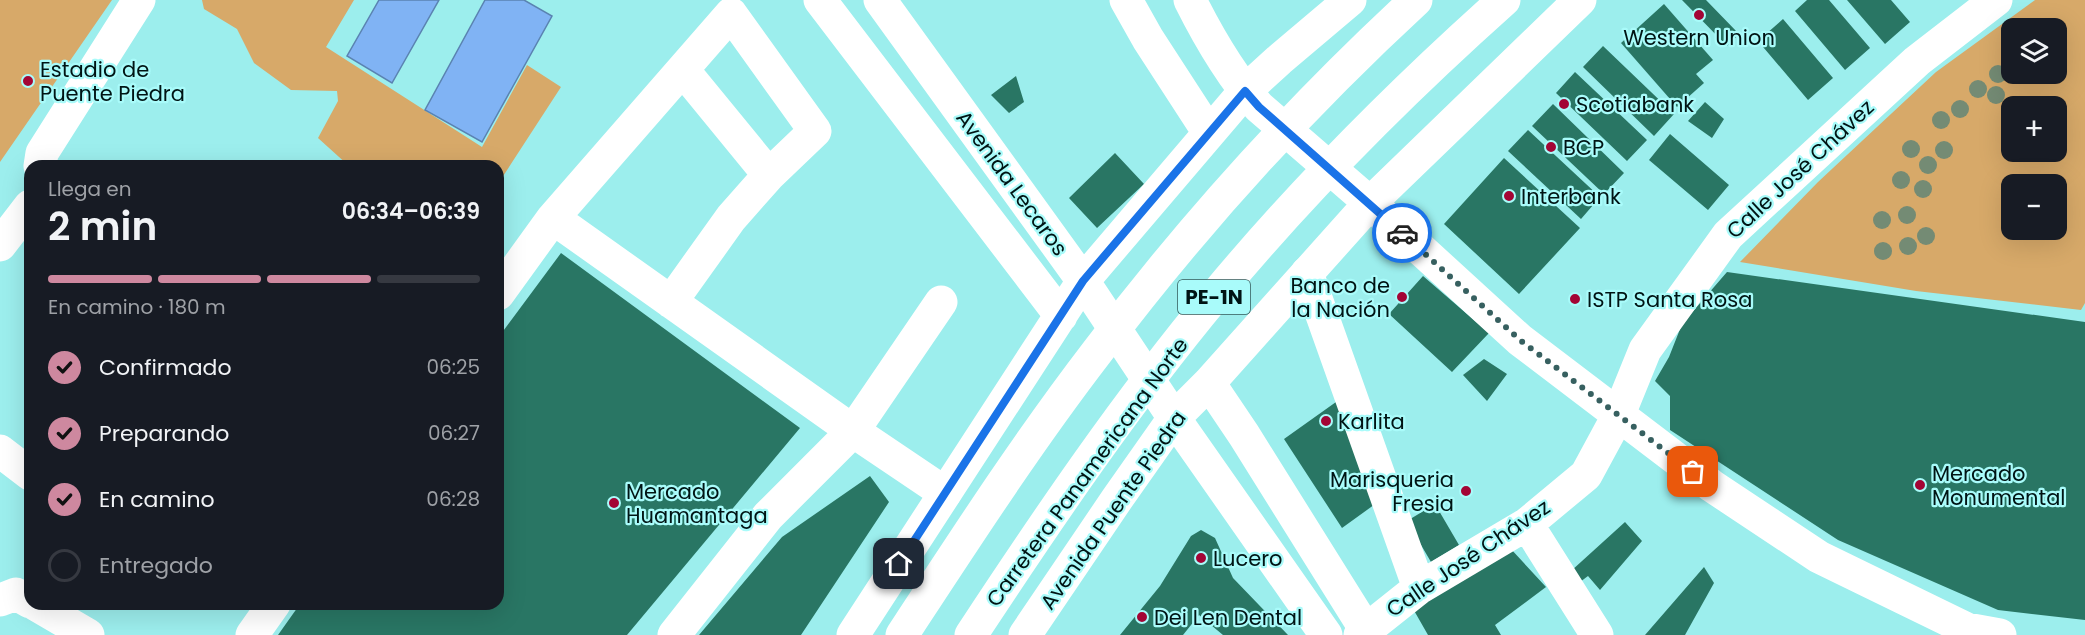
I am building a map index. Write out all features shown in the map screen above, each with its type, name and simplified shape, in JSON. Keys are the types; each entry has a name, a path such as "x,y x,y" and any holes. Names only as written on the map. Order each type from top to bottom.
{"main road":[{"path":"41,160 42,153 138,0"},
{"path":"820,0 1061,316"},
{"name":"Avenida Lecaros","path":"880,0 1089,289 1168,408 1326,635"},
{"path":"1126,0 1148,39 1209,133"},
{"path":"1190,0 1204,28 1252,99 1520,340 1712,486 1819,557 1967,630 2000,635"},
{"path":"853,635 1061,316 1089,289 1209,133 1252,99 1279,60 1350,0"},
{"name":"PE-1N","path":"902,635 1035,436 1164,268 1227,194 1321,91 1416,0"},
{"name":"Carretera Panamericana Norte","path":"971,635 1045,523 1110,431 1215,295 1364,133 1504,0"},
{"name":"Avenida Puente Piedra","path":"1025,635 1117,499 1168,408 1209,383 1306,273 1361,196 1580,0"},
{"name":"Calle José Chávez","path":"1364,633 1419,588 1527,524 1586,475 1619,414 1645,350 1728,235 1917,61 1996,0"},
{"path":"504,286 553,218 731,14 815,131 769,175 731,218 671,302"},
{"path":"683,70 769,175"},
{"path":"0,245 24,214"},
{"path":"553,218 853,431 945,493"},
{"path":"1306,273 1419,588"},
{"path":"674,635 768,516 853,431 941,302"},
{"path":"1209,383 1251,445 1364,633"},
{"path":"0,451 24,469"},
{"path":"1527,524 1598,635"},
{"path":"0,600 16,594 24,599"},
{"path":"45,610 88,635"},
{"path":"252,635 270,610"}],"shaded area":[{"name":"Estadio de Puente Piedra","path":"0,0 112,0 0,162"},
{"path":"202,0 354,0 326,47 482,147 527,65 561,87 504,175 504,160 342,160 318,138 338,101 337,91 291,90 254,63 237,29 204,9"},
{"path":"2035,0 2085,0 2085,303 2081,310 1916,291 1740,262 1818,182 1936,72 2001,25 2001,84 2067,84 2067,18 2010,18"}],"water":[{"path":"379,0 439,0 392,83 347,56"},
{"path":"485,0 524,0 552,16 482,142 425,110"}],"building":[{"path":"1682,0 1706,0 1739,34 1727,46"},
{"path":"1807,0 1829,0 1870,48 1845,70 1795,11"},
{"path":"1847,0 1891,0 1910,22 1885,44"},
{"path":"1664,4 1713,60 1696,74 1704,83 1677,107 1621,43"},
{"path":"1783,19 1833,78 1808,100 1758,41"},
{"path":"1603,46 1674,114 1654,136 1583,67"},
{"path":"1575,72 1647,140 1627,161 1556,93"},
{"path":"1016,76 1024,102 1009,113 991,95"},
{"path":"1705,102 1724,119 1712,138 1688,121"},
{"path":"1553,104 1624,173 1604,194 1532,126"},
{"path":"1528,130 1600,197 1581,219 1508,151"},
{"path":"1670,134 1729,185 1708,210 1649,160"},
{"path":"1115,153 1144,184 1097,228 1069,198"},
{"path":"1504,158 1580,228 1519,294 1444,224"},
{"path":"561,253 800,428 627,635 278,635 296,610 504,610 504,330"},
{"name":"Mercado Monumental","path":"1727,272 2085,322 2085,620 1998,610 1838,540 1670,430 1670,396 1655,381 1669,357 1682,324"},
{"path":"1423,276 1489,333 1452,372 1389,314"},
{"path":"1484,359 1507,374 1487,401 1463,375"},
{"path":"1336,402 1378,502 1342,528 1284,439"},
{"path":"870,476 889,502 801,635 699,635 782,537"},
{"path":"1435,504 1459,545 1431,562 1407,521"},
{"path":"1625,522 1642,541 1600,590 1588,576 1580,582 1571,571"},
{"path":"1201,530 1215,538 1233,578 1288,635 1223,635 1199,615 1183,635 1120,635 1160,586 1191,536"},
{"path":"1510,548 1546,587 1495,625 1501,635 1428,635 1412,607"},
{"path":"1704,567 1714,583 1685,635 1645,635"}],"way so far":[{"path":"1402,233 1520,340 1693,472"}],"place":[{"name":"Western Union","path":"1699,15"},
{"name":"Estadio de Puente Piedra","path":"28,81"},
{"name":"Scotiabank","path":"1564,104"},
{"name":"BCP","path":"1551,147"},
{"name":"Interbank","path":"1509,196"},
{"name":"Banco de la Nación","path":"1402,297"},
{"name":"ISTP Santa Rosa","path":"1575,299"},
{"name":"Karlita","path":"1326,421"},
{"name":"Mercado Monumental","path":"1920,485"},
{"name":"Marisqueria Fresia","path":"1466,491"},
{"name":"Mercado Huamantaga","path":"614,503"},
{"name":"Lucero","path":"1201,558"},
{"name":"Dei Len Dental","path":"1142,617"}],"route":[{"path":"899,564 1083,281 1245,91 1259,107 1402,233"}]}
